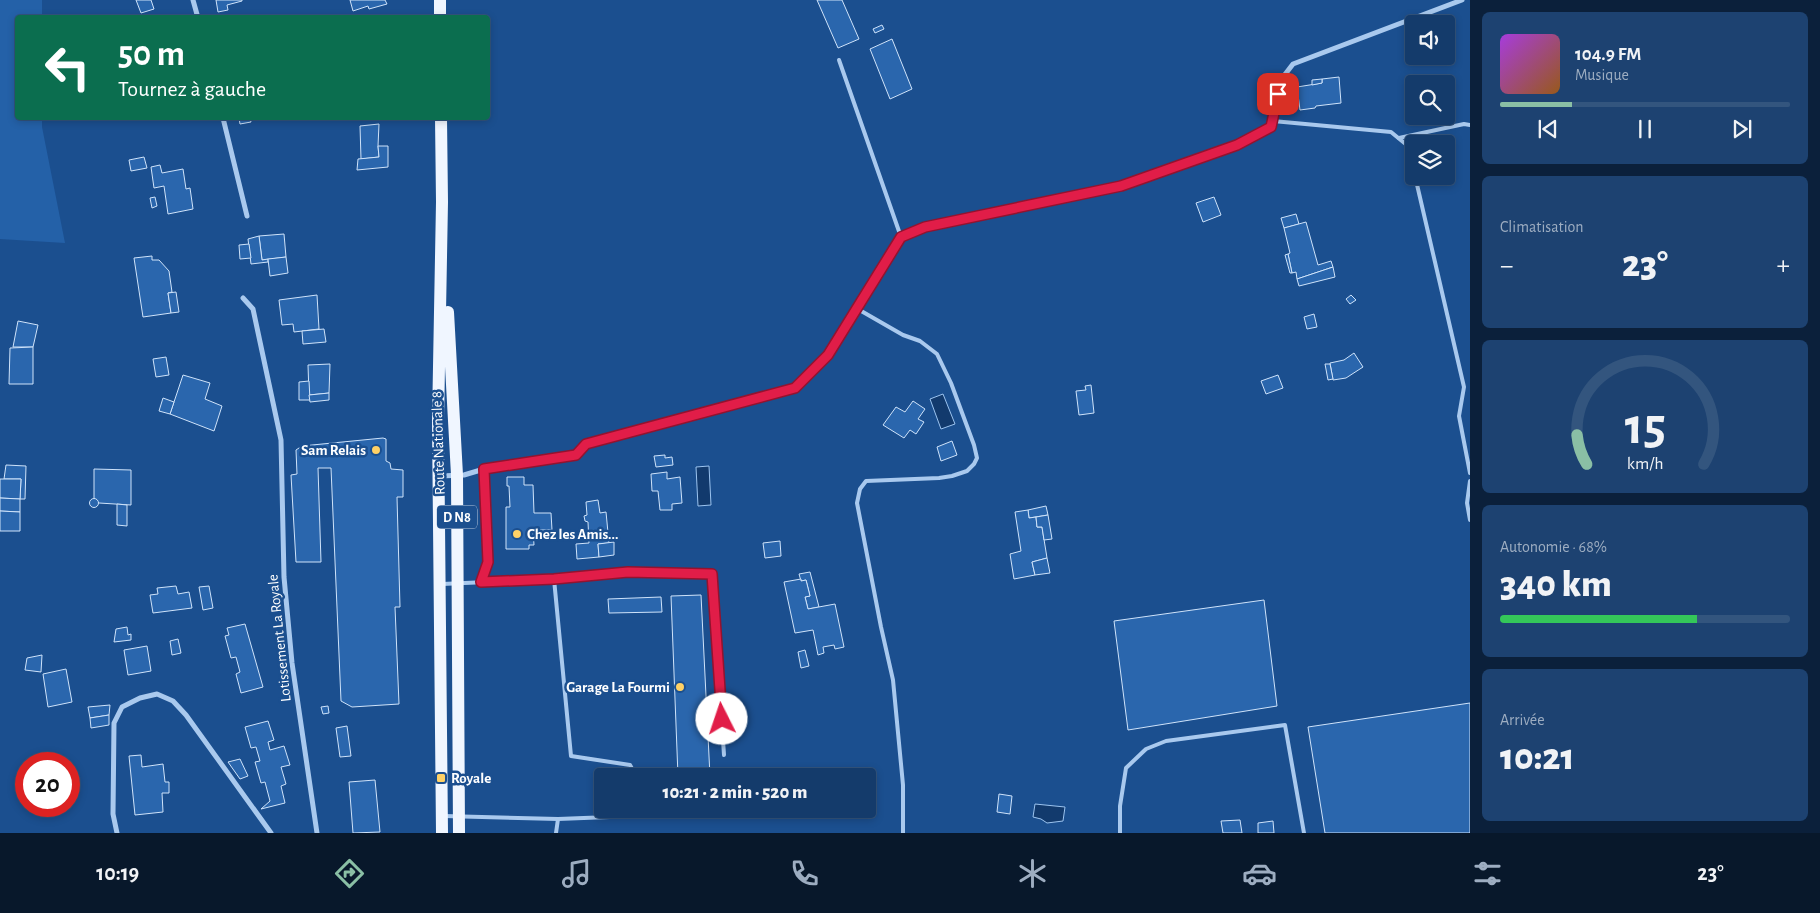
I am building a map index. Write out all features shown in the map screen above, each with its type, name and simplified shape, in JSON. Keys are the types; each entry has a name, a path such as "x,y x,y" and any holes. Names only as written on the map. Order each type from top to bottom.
{"main road":[{"path":"440,0 440,15"},
{"name":"Route Nationale 8","path":"441,120 439,476 442,833"},
{"name":"Route Nationale 8","path":"442,202 457,475 459,833"}],"street":[{"path":"193,0 197,15"},
{"path":"439,476 464,475 484,469 576,455 586,444 795,388 828,355 901,237 925,227 1121,186 1237,145 1271,127 1280,81 1293,64 1462,0"},
{"path":"223,120 247,216"},
{"name":"Lotissement La Royale","path":"243,298 253,309 281,440 284,577 292,663 317,833"},
{"path":"117,833 113,814 114,723 122,707 140,698 158,694 173,701 186,716 271,833"}],"lane":[{"path":"839,60 901,237"},
{"path":"1272,121 1390,132 1405,143"},
{"path":"1399,138 1464,124 1470,125"},
{"path":"1417,185 1464,387 1459,416 1470,473"},
{"path":"856,308 903,335 920,341 937,354 951,382 977,458 967,471 952,476 866,481 860,488 857,503 893,680 903,785 903,833"},
{"path":"481,582 488,562 484,469"},
{"path":"1470,481 1466,503 1470,520"},
{"path":"440,584 554,579 628,572 712,574 724,755"},
{"path":"554,579 571,756 630,765 632,768"},
{"path":"1120,833 1120,806 1126,768 1146,749 1166,741 1285,725 1304,833"},
{"path":"442,816 594,817"},
{"path":"556,833 558,818"}],"shaded area":[{"path":"0,0 42,0 42,15 15,15 15,120 42,120 65,243 0,239"},
{"path":"943,394 955,424 941,429 930,399"},
{"path":"709,466 711,505 698,506 696,467"},
{"path":"1035,804 1065,807 1063,821 1047,823 1033,817"}],"building":[{"path":"136,0 151,0 154,9 141,13"},
{"path":"216,0 242,1 227,5 228,10 218,12"},
{"path":"350,0 385,0 387,4 369,9 368,6 353,11"},
{"path":"817,0 842,0 859,39 838,48"},
{"path":"882,25 884,29 875,33 873,29"},
{"path":"892,39 912,89 890,99 870,49"},
{"path":"1339,77 1341,103 1300,110 1297,87 1322,83 1322,79"},
{"path":"1322,79 1322,83 1312,85 1312,80"},
{"path":"239,120 250,120 251,122 240,124"},
{"path":"379,124 379,157 361,159 360,126"},
{"path":"378,146 388,146 388,167 357,170 358,159 379,157"},
{"path":"144,157 147,168 131,171 129,160"},
{"path":"160,165 162,173 183,169 186,189 190,188 193,209 168,214 164,186 154,188 151,167"},
{"path":"155,197 157,206 152,208 150,198"},
{"path":"1214,197 1221,215 1203,222 1196,203"},
{"path":"1296,214 1299,224 1284,228 1281,218"},
{"path":"1306,222 1318,265 1331,261 1333,267 1297,279 1296,272 1292,273 1288,254 1290,253 1284,228"},
{"path":"284,234 286,257 262,260 259,236"},
{"path":"259,236 262,260 268,259 268,262 251,264 248,239"},
{"path":"249,244 251,258 240,259 239,245"},
{"path":"1288,254 1292,273 1290,273 1285,255"},
{"path":"152,256 152,260 159,260 169,271 172,292 168,293 171,313 143,317 134,258"},
{"path":"286,257 288,273 270,276 268,259"},
{"path":"1333,267 1335,277 1299,286 1297,279"},
{"path":"176,292 179,312 171,313 168,293"},
{"path":"317,295 319,329 294,332 293,324 282,325 279,300"},
{"path":"1351,295 1356,300 1350,304 1346,299"},
{"path":"1314,314 1317,327 1307,329 1304,317"},
{"path":"18,321 38,325 33,347 13,347"},
{"path":"324,329 326,342 303,344 302,331"},
{"path":"33,347 33,384 9,384 10,348"},
{"path":"1354,353 1363,367 1346,378 1333,380 1330,363 1344,360"},
{"path":"166,357 169,375 156,377 153,359"},
{"path":"330,364 329,393 309,395 308,365"},
{"path":"1325,364 1330,364 1333,379 1328,380"},
{"path":"183,375 210,383 205,399 222,406 214,431 170,414"},
{"path":"1278,375 1283,388 1266,394 1261,381"},
{"path":"309,381 310,400 299,400 299,382"},
{"path":"1091,385 1094,413 1079,415 1076,391 1086,390 1085,386"},
{"path":"329,393 329,400 310,402 309,395"},
{"path":"163,398 174,402 170,414 159,411"},
{"path":"913,401 925,409 918,419 924,422 916,434 910,430 904,438 883,425 896,407 905,412"},
{"path":"386,439 386,461 390,463 391,469 403,470 403,497 397,497 400,607 395,607 399,704 352,707 341,701 331,468 318,468 321,562 296,562 291,475 297,474 296,450 302,446"},
{"path":"952,441 957,455 941,461 937,447"},
{"path":"665,455 665,458 672,457 673,465 656,467 654,456"},
{"path":"6,465 26,466 25,499 20,499 21,479 4,479"},
{"path":"94,469 131,470 131,505 99,503 94,498"},
{"path":"667,472 667,479 680,477 682,503 672,504 672,510 660,510 658,491 652,491 651,474"},
{"path":"507,477 524,477 524,485 533,485 534,513 551,513 552,530 533,530 534,545 529,545 529,549 506,549 506,507 510,507"},
{"path":"0,479 21,479 20,499 0,498"},
{"path":"0,498 20,499 20,512 0,511"},
{"path":"94,498 99,503 94,508 89,503"},
{"path":"598,500 600,513 606,512 609,543 598,544 599,557 577,559 576,544 589,543 588,522 585,521 584,516 587,515 586,502"},
{"path":"117,504 127,505 127,526 117,525"},
{"path":"1046,506 1048,515 1029,518 1028,510"},
{"path":"1028,510 1029,518 1036,517 1037,527 1042,527 1047,558 1032,562 1035,575 1014,579 1010,554 1021,551 1015,512"},
{"path":"0,511 20,512 20,531 0,531"},
{"path":"1048,515 1052,539 1044,540 1042,527 1037,527 1036,517"},
{"path":"780,541 781,556 765,558 763,543"},
{"path":"614,542 614,555 599,557 598,544"},
{"path":"1047,558 1050,573 1035,575 1032,562"},
{"path":"810,572 819,607 808,609 805,597 810,596 806,580 801,581 799,574"},
{"path":"801,579 801,581 806,580 810,596 805,597 808,609 835,604 844,647 835,649 834,645 823,647 824,653 818,655 813,630 795,633 784,582"},
{"path":"176,586 178,594 189,592 192,608 153,613 150,595 158,594 157,588"},
{"path":"209,586 213,608 203,610 199,587"},
{"path":"701,595 710,768 678,768 671,596"},
{"path":"661,597 662,612 609,613 608,599"},
{"path":"1264,600 1277,706 1128,730 1114,621"},
{"path":"245,624 263,687 241,693 236,674 240,672 236,657 231,658 225,636 229,635 227,628"},
{"path":"127,627 128,635 131,634 131,640 114,642 116,629"},
{"path":"178,639 181,653 172,655 170,641"},
{"path":"147,646 151,671 128,675 124,650"},
{"path":"805,650 809,666 801,668 798,652"},
{"path":"42,655 41,672 25,670 27,658"},
{"path":"66,669 72,702 48,707 43,674"},
{"path":"1470,703 1470,833 1325,833 1308,727"},
{"path":"110,705 109,715 90,718 88,707"},
{"path":"328,706 329,713 323,714 321,707"},
{"path":"109,715 109,725 91,728 90,718"},
{"path":"268,721 274,740 268,742 270,750 284,746 290,765 281,767 286,784 281,786 285,803 261,809 270,801 265,782 261,783 255,762 260,761 256,747 251,748 245,727"},
{"path":"347,726 351,756 340,757 336,728"},
{"path":"141,755 142,767 163,764 165,782 169,782 169,793 162,793 163,812 135,815 129,756"},
{"path":"240,759 248,776 240,779 228,762"},
{"path":"375,780 380,832 353,833 349,782"},
{"path":"999,794 1012,796 1010,814 997,812"},
{"path":"1240,820 1242,833 1223,833 1221,821"},
{"path":"1273,821 1274,833 1258,833 1258,823"}],"place":[{"name":"Sam Relais","path":"376,450"},
{"name":"Chez les Amis...","path":"517,534"},
{"name":"Garage La Fourmi","path":"680,687"},
{"name":"Royale","path":"441,778"}],"route":[{"path":"722,719 712,574 628,572 554,579 481,582 488,562 484,469 576,455 586,444 795,388 828,355 901,237 925,227 1121,186 1237,145 1271,127 1278,94"}]}
